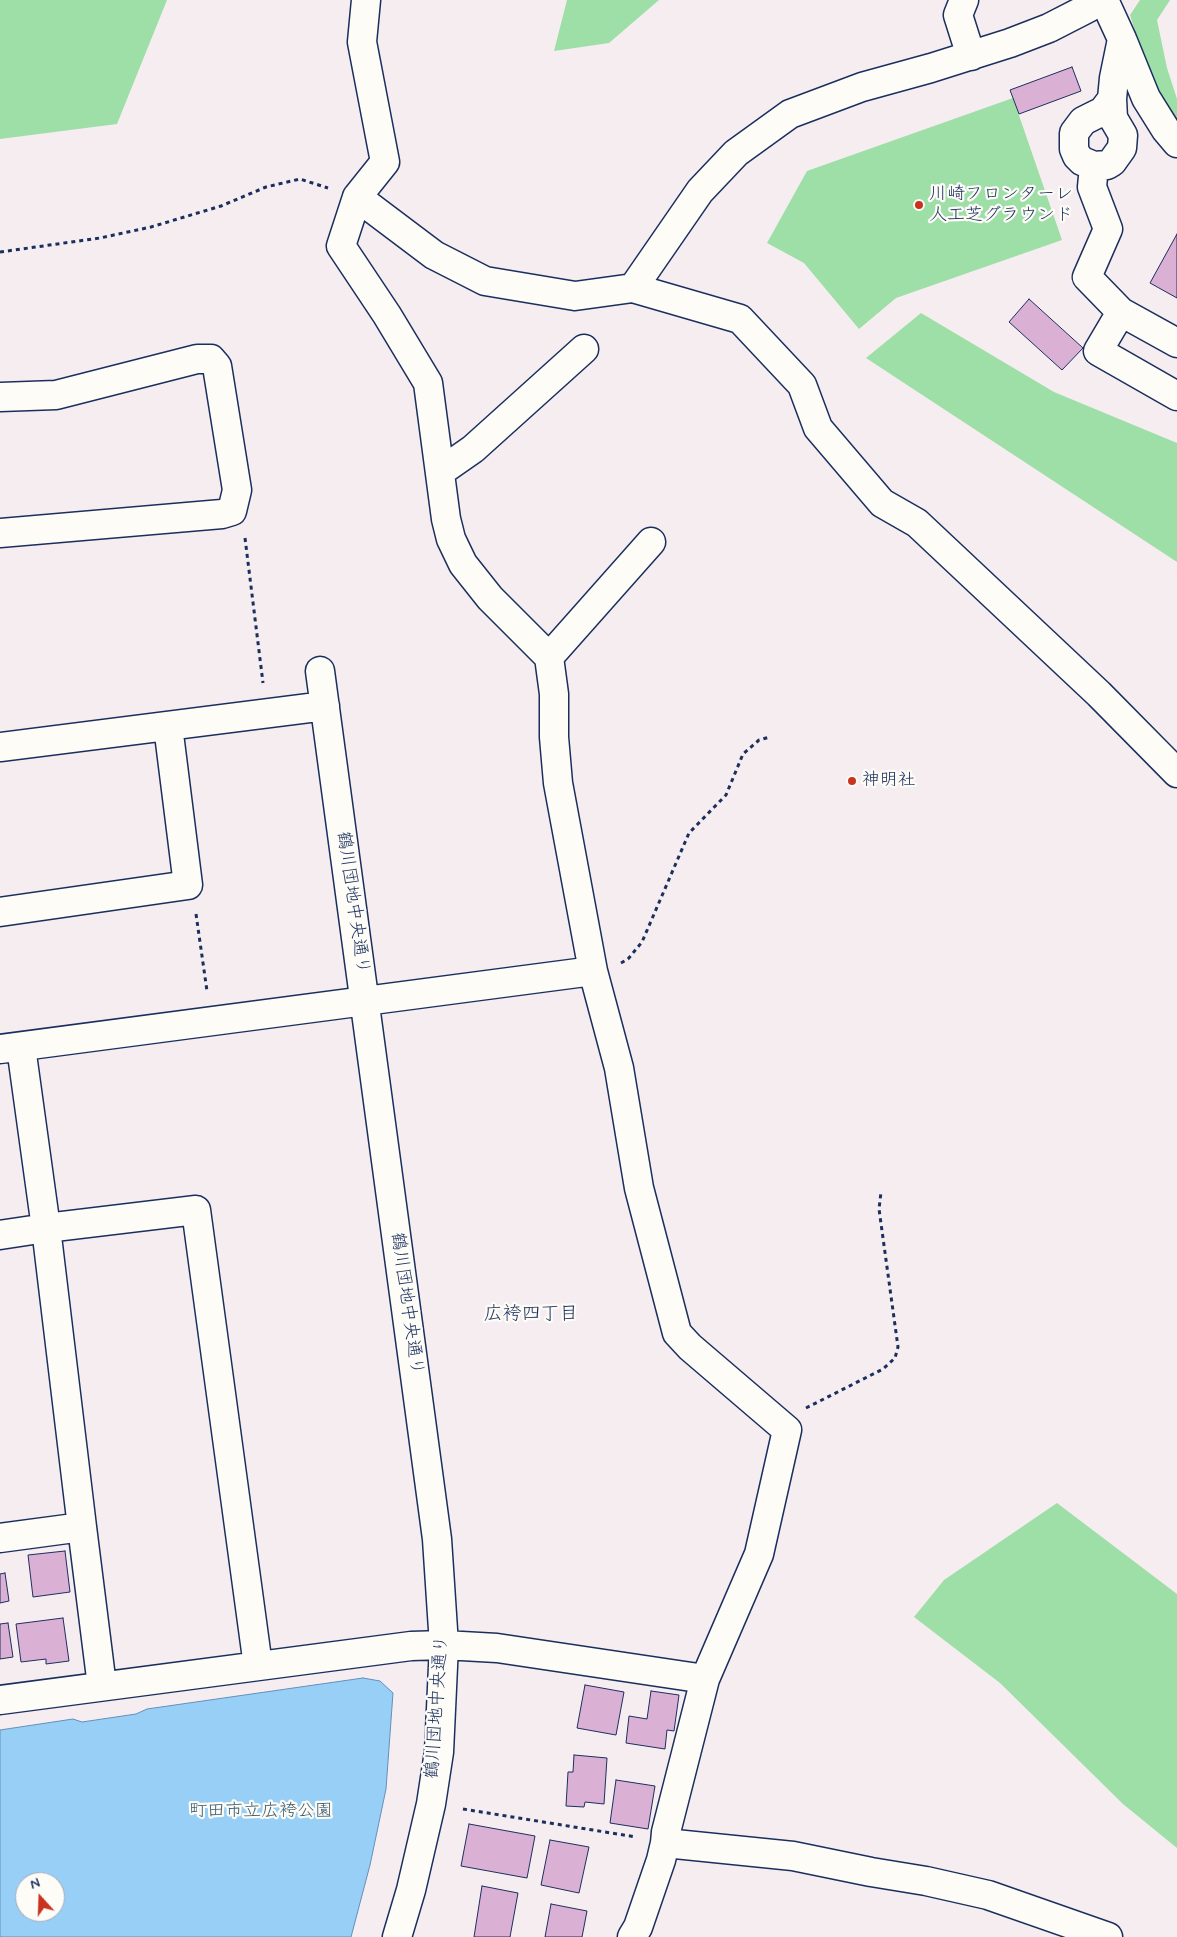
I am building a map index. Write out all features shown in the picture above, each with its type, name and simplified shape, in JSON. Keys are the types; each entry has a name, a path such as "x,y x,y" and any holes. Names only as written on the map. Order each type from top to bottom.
{"street":[{"path":"366,0 362,42 385,162 346,194 341,246 387,315 428,383 446,519 451,539 463,564 490,598 549,657 554,694 554,737 558,783 593,971 619,1068 639,1188 677,1333 690,1347 787,1430 759,1554 705,1679 666,1832 666,1843 638,1927 632,1937"},
{"path":"964,0 958,16 971,56"},
{"path":"633,288 700,191 736,153 790,114 862,87 971,56 1049,28 1088,8 1096,0"},
{"path":"1104,0 1146,98 1166,130 1177,143"},
{"path":"1112,99 1103,111 1083,121 1074,133 1074,148 1077,156 1082,161 1094,166 1107,165 1112,162 1122,148 1122,134 1113,118 1112,99 1122,39"},
{"path":"1094,166 1092,187 1108,229 1087,277 1121,312 1177,344"},
{"path":"346,194 434,255 484,281 575,296 633,288 740,319 802,385 818,428 882,503 917,523 1099,694 1177,773"},
{"path":"1121,312 1098,352 1177,396"},
{"path":"440,472 473,449 584,349"},
{"path":"0,397 56,395 197,359 210,360 217,366 237,490 232,511 222,514 0,533"},
{"path":"549,657 651,542"},
{"name":"鶴川団地中央通り","path":"320,670 437,1539 444,1645 439,1752 431,1804 411,1890 397,1937"},
{"path":"0,747 325,706"},
{"path":"0,912 188,885 168,726"},
{"path":"102,1686 46,1228 10,1048 593,971"},
{"path":"0,1235 196,1210 258,1666"},
{"path":"0,1538 82,1527"},
{"path":"0,1700 411,1646 444,1645 497,1648 705,1679"},
{"path":"666,1843 792,1856 926,1881 988,1895 1108,1937"}],"path":[{"path":"0,252 100,238 151,227 221,206 266,186 300,179 346,194"},
{"path":"244,530 263,681"},
{"path":"593,971 607,971 628,959 642,942 689,833 726,795 744,754 759,740 770,737"},
{"path":"194,904 207,992"},
{"path":"787,1430 795,1414 876,1372 895,1358 898,1347 879,1209 881,1192"},
{"path":"463,1809 622,1835"}],"green space":[{"path":"0,0 167,0 117,124 0,139"},
{"path":"567,0 659,0 609,43 554,51"},
{"path":"1140,0 1170,0 1157,20 1167,68 1177,99 1177,125 1155,95 1130,15"},
{"name":"川崎フロンターレ 人工芝グラウンド","path":"1013,98 1062,240 896,298 859,329 804,263 767,243 807,171"},
{"path":"921,313 1054,392 1177,443 1177,562 866,358"},
{"path":"1057,1503 1177,1594 1177,1848 1123,1804 1000,1683 914,1617 944,1580"}],"water":[{"name":"町田市立広袴公園","path":"363,1678 380,1681 393,1693 386,1789 370,1865 351,1937 0,1937 0,1730 73,1719 82,1722 136,1714 147,1709"}],"building":[{"path":"1072,67 1081,91 1019,114 1010,90"},
{"path":"1177,234 1177,298 1150,283"},
{"path":"1029,299 1083,348 1062,370 1009,322"},
{"path":"65,1551 70,1592 33,1597 28,1555"},
{"path":"5,1573 9,1601 0,1603 0,1574"},
{"path":"63,1618 69,1661 46,1664 46,1659 21,1662 16,1624"},
{"path":"8,1623 13,1657 0,1659 0,1624"},
{"path":"585,1685 624,1692 616,1735 577,1728"},
{"path":"651,1691 679,1695 674,1731 667,1730 665,1749 626,1743 629,1716 647,1719"},
{"path":"574,1755 607,1758 604,1804 585,1802 584,1807 566,1806 568,1772 573,1772"},
{"path":"616,1780 655,1786 648,1829 610,1823"},
{"path":"469,1824 535,1836 527,1878 461,1866"},
{"path":"550,1840 589,1847 579,1893 541,1885"},
{"path":"482,1886 518,1893 510,1937 474,1937"},
{"path":"551,1904 587,1911 582,1937 545,1937"}],"place":[{"name":"川崎フロンターレ 人工芝グラウンド","path":"919,205"},
{"name":"神明社","path":"852,781"}],"district":[{"name":"広袴四丁目","path":"531,1315"}]}
